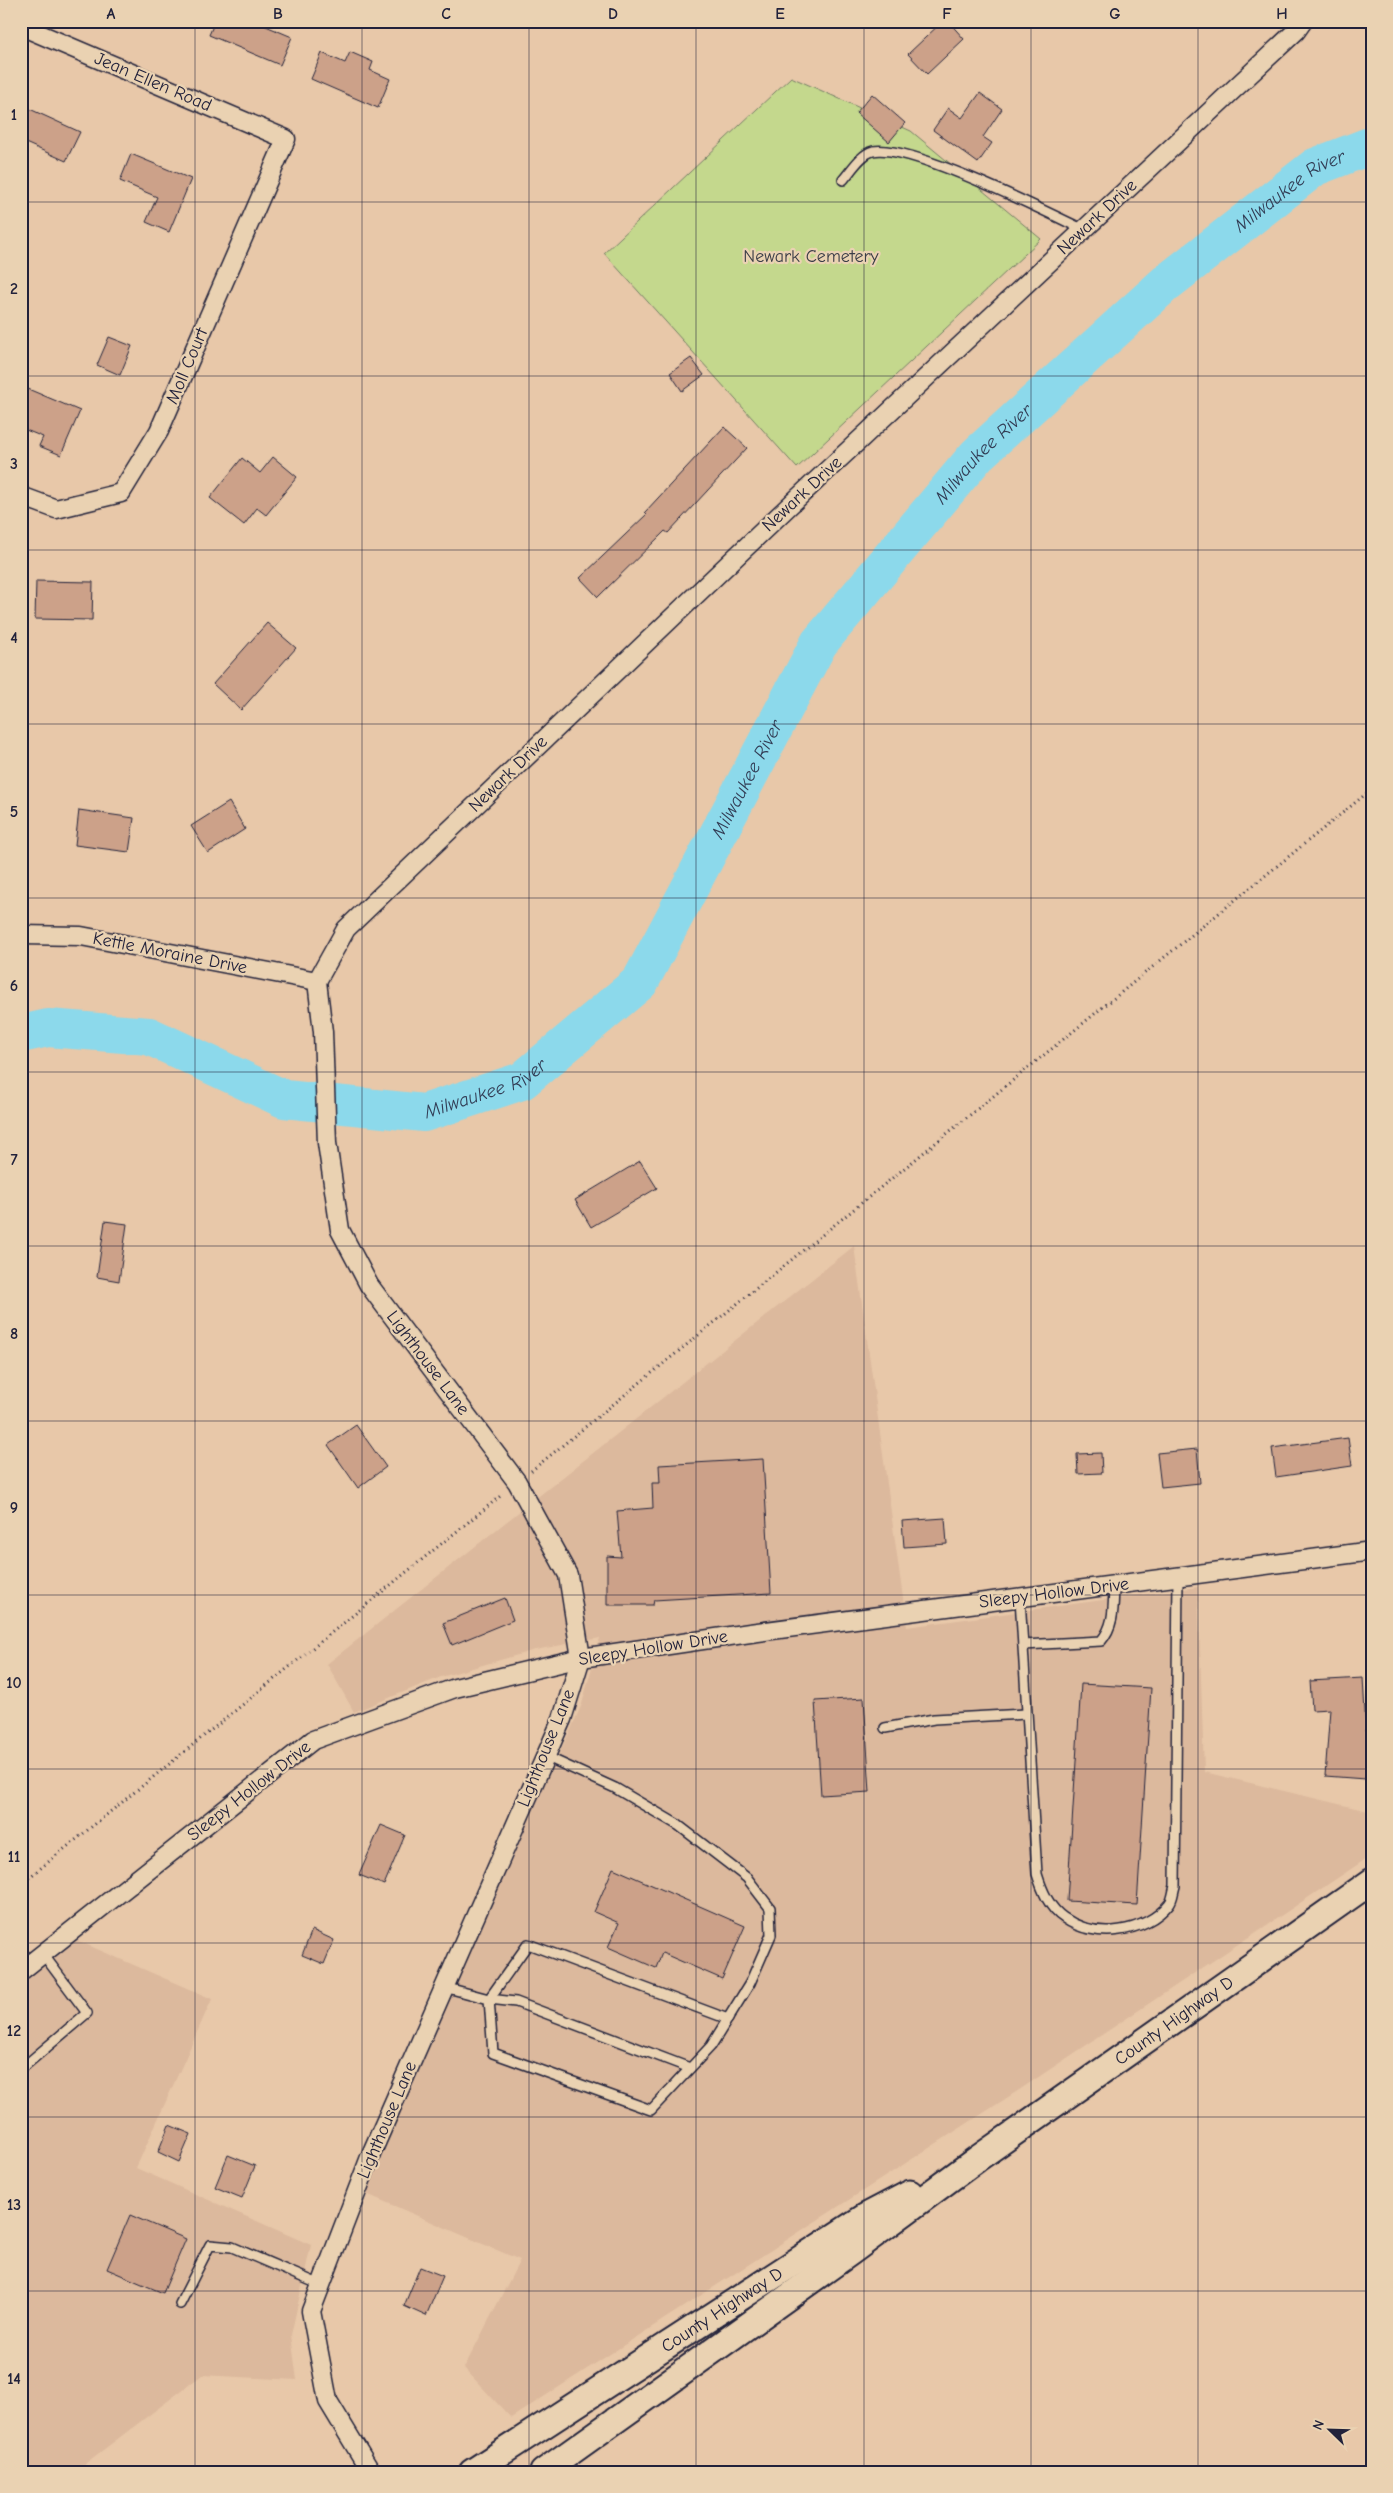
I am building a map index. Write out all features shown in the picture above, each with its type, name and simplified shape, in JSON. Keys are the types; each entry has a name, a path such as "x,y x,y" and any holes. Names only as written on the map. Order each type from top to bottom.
{"main road":[{"name":"County Highway D","path":"542,2472 835,2264 977,2159 1372,1881"},
{"name":"County Highway D","path":"472,2472 866,2216 977,2159"}],"street":[{"name":"Newark Drive","path":"317,981 346,929 788,507 1296,31 1303,21"},
{"name":"Jean Ellen Road","path":"21,26 286,139"},
{"name":"Moll Court","path":"21,496 56,509 121,493 159,432 286,139"},
{"name":"Kettle Moraine Drive","path":"21,935 81,936 317,981"},
{"name":"Lighthouse Lane","path":"317,981 323,1032 327,1143 340,1230 369,1285 517,1482 568,1575 581,1658 562,1719 372,2152 311,2311 328,2400 371,2472"},
{"name":"Sleepy Hollow Drive","path":"21,1971 313,1740 455,1688 581,1658 750,1633 1372,1551"}],"lane":[{"path":"843,180 860,160 873,151 900,153 949,169 1084,230"},
{"path":"1020,1598 1036,1874 1043,1895 1064,1918 1087,1928 1116,1932 1153,1919 1170,1903 1175,1886 1178,1577"},
{"path":"1023,1645 1101,1641 1109,1632 1112,1622 1114,1585"},
{"path":"885,1728 934,1719 1026,1714"},
{"path":"545,1756 615,1788 678,1825 747,1878 770,1908 771,1936 750,1983 711,2046 651,2110 493,2053 489,1999 528,1944 728,2018"},
{"path":"21,2069 87,2013 43,1954"},
{"path":"444,1987 489,1999 516,2002 690,2068"},
{"path":"180,2304 210,2246 232,2247 321,2285"}],"path":[{"path":"21,1884 1372,789"}],"shaded area":[{"path":"854,1246 907,1627 1198,1587 1204,1772 1372,1812 1372,1855 1016,2092 511,2418 464,2368 520,2260 362,2192 515,1845 582,1704 600,1638 535,1650 441,1677 354,1712 327,1664"},
{"path":"74,1939 212,1999 136,2168 311,2245 291,2335 297,2380 202,2375 74,2472 21,2472 21,1981"}],"green space":[{"name":"Newark Cemetery","path":"791,77 911,131 1041,239 797,468 604,253"}],"building":[{"path":"215,21 254,21 292,37 280,65 209,35"},
{"path":"943,21 948,21 964,39 927,74 908,54"},
{"path":"350,52 373,62 370,70 390,79 378,108 311,79 322,53 345,63"},
{"path":"980,93 1002,109 983,137 992,143 978,163 933,130 948,108 962,118"},
{"path":"872,94 905,123 889,142 856,113"},
{"path":"21,105 80,132 66,161 21,141"},
{"path":"131,154 191,179 169,232 146,222 157,197 120,181"},
{"path":"109,337 132,346 120,375 97,365"},
{"path":"691,358 704,375 682,391 670,373"},
{"path":"21,386 80,411 61,455 39,446 43,437 21,428"},
{"path":"724,427 747,448 668,533 665,531 598,597 580,578 647,514 645,512"},
{"path":"273,457 297,477 266,515 257,508 244,525 210,498 242,458 260,473"},
{"path":"36,581 93,582 92,620 35,619"},
{"path":"267,623 296,648 241,710 213,684"},
{"path":"229,802 245,829 208,853 191,826"},
{"path":"79,810 134,818 129,852 75,845"},
{"path":"640,1161 657,1188 591,1227 575,1200"},
{"path":"105,1221 127,1224 119,1281 97,1277"},
{"path":"356,1425 386,1467 358,1488 328,1445"},
{"path":"1348,1438 1352,1466 1276,1477 1272,1448"},
{"path":"1197,1449 1200,1483 1161,1487 1157,1453"},
{"path":"1101,1453 1102,1473 1078,1474 1077,1454"},
{"path":"763,1459 771,1593 654,1600 653,1605 607,1605 607,1556 621,1557 617,1511 653,1508 652,1483 660,1483 659,1465"},
{"path":"945,1518 947,1544 904,1547 902,1521"},
{"path":"505,1598 513,1620 452,1645 443,1623"},
{"path":"1363,1678 1366,1731 1369,1731 1365,1779 1325,1776 1330,1709 1312,1710 1310,1681"},
{"path":"1081,1684 1151,1688 1137,1905 1067,1901"},
{"path":"864,1698 870,1792 821,1795 815,1701"},
{"path":"381,1825 405,1835 384,1885 359,1875"},
{"path":"613,1868 745,1926 722,1979 662,1953 656,1968 608,1947 619,1923 594,1912"},
{"path":"312,1930 334,1940 324,1964 302,1955"},
{"path":"169,2125 191,2134 179,2162 158,2152"},
{"path":"228,2155 255,2166 242,2198 215,2187"},
{"path":"130,2215 186,2239 163,2293 107,2269"},
{"path":"420,2267 443,2276 426,2316 404,2306"}],"waterway":[{"name":"Milwaukee River","path":"21,1034 48,1028 149,1036 284,1099 424,1113 522,1081 640,982 819,643 977,455 1165,284 1315,167 1372,145"}]}
